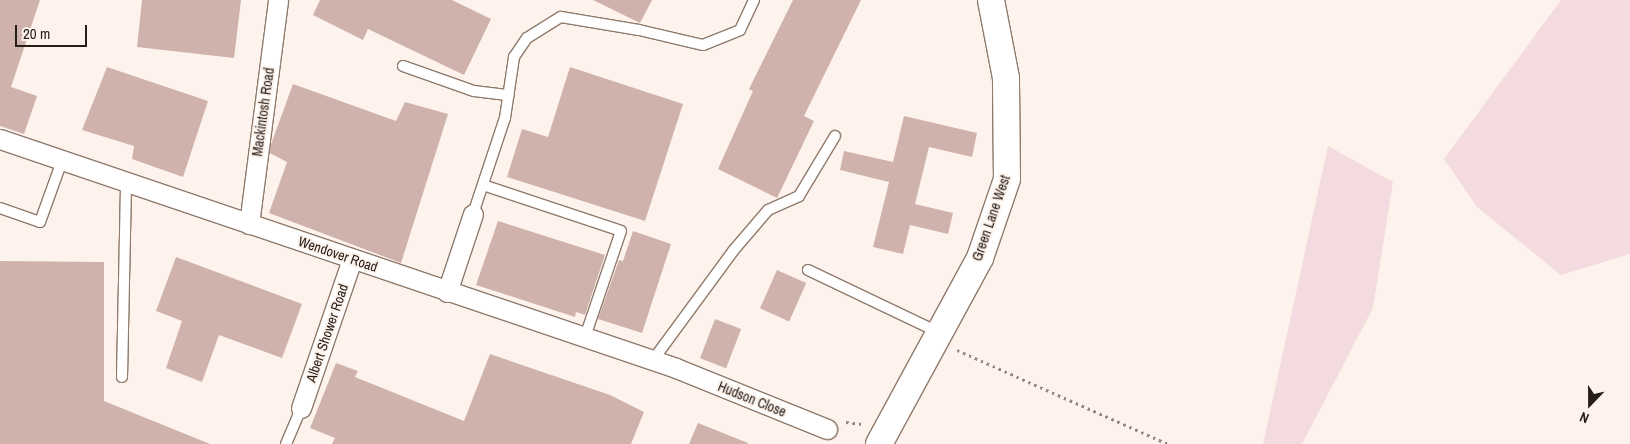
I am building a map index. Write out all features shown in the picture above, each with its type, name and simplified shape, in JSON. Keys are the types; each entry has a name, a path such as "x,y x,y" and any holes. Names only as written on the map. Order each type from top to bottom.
{"street":[{"name":"Mackintosh Road","path":"249,224 278,0"},
{"name":"Green Lane West","path":"883,436 980,258 1007,179 1006,78 991,0"},
{"name":"Wendover Road","path":"0,139 676,368"},
{"path":"447,292 473,214"},
{"name":"Albert Shower Road","path":"301,408 352,259"},
{"name":"Hudson Close","path":"676,368 827,430"}],"lane":[{"path":"473,214 505,118 514,57 527,38 561,17 639,30 703,45 740,30 754,0"},
{"path":"403,66 474,91 509,95"},
{"path":"653,360 733,251 768,210 799,196 835,136"},
{"path":"0,208 40,222 62,161"},
{"path":"122,377 126,182"},
{"path":"483,185 621,231 585,337"},
{"path":"808,270 936,336"},
{"path":"286,444 301,408"}],"path":[{"path":"936,336 1168,444"},
{"path":"827,430 830,421 883,436"}],"shaded area":[{"path":"1561,0 1630,0 1630,254 1561,275 1477,207 1444,159"},
{"path":"1328,146 1393,182 1373,308 1302,444 1263,444"}],"building":[{"path":"0,0 40,0 11,87 37,96 24,134 0,126"},
{"path":"142,0 241,0 234,58 137,47"},
{"path":"320,0 452,0 491,19 464,75 368,29 363,40 313,15"},
{"path":"593,0 652,0 640,23"},
{"path":"793,0 861,0 804,116 814,121 777,198 718,169 753,91 749,89"},
{"path":"107,67 208,101 183,177 132,159 134,146 82,130"},
{"path":"570,67 683,104 645,221 507,177 522,129 548,137"},
{"path":"293,84 396,121 405,102 448,114 401,263 269,213 287,162 270,153 270,147"},
{"path":"904,116 977,133 972,157 929,147 915,204 953,213 948,234 910,225 903,254 873,247 889,182 840,170 844,151 893,162"},
{"path":"498,221 605,255 585,315 576,312 575,317 476,285"},
{"path":"633,231 671,244 642,333 598,319 619,260 623,261"},
{"path":"176,257 302,304 282,358 219,335 202,382 166,368 182,321 156,311"},
{"path":"0,261 104,262 104,401 210,444 0,444"},
{"path":"777,270 806,283 789,321 760,308"},
{"path":"715,319 741,329 726,368 700,358"},
{"path":"490,354 610,395 644,412 631,444 332,444 335,438 310,428 336,363 358,371 355,377 464,421"},
{"path":"698,423 748,443 748,444 689,444"}]}
